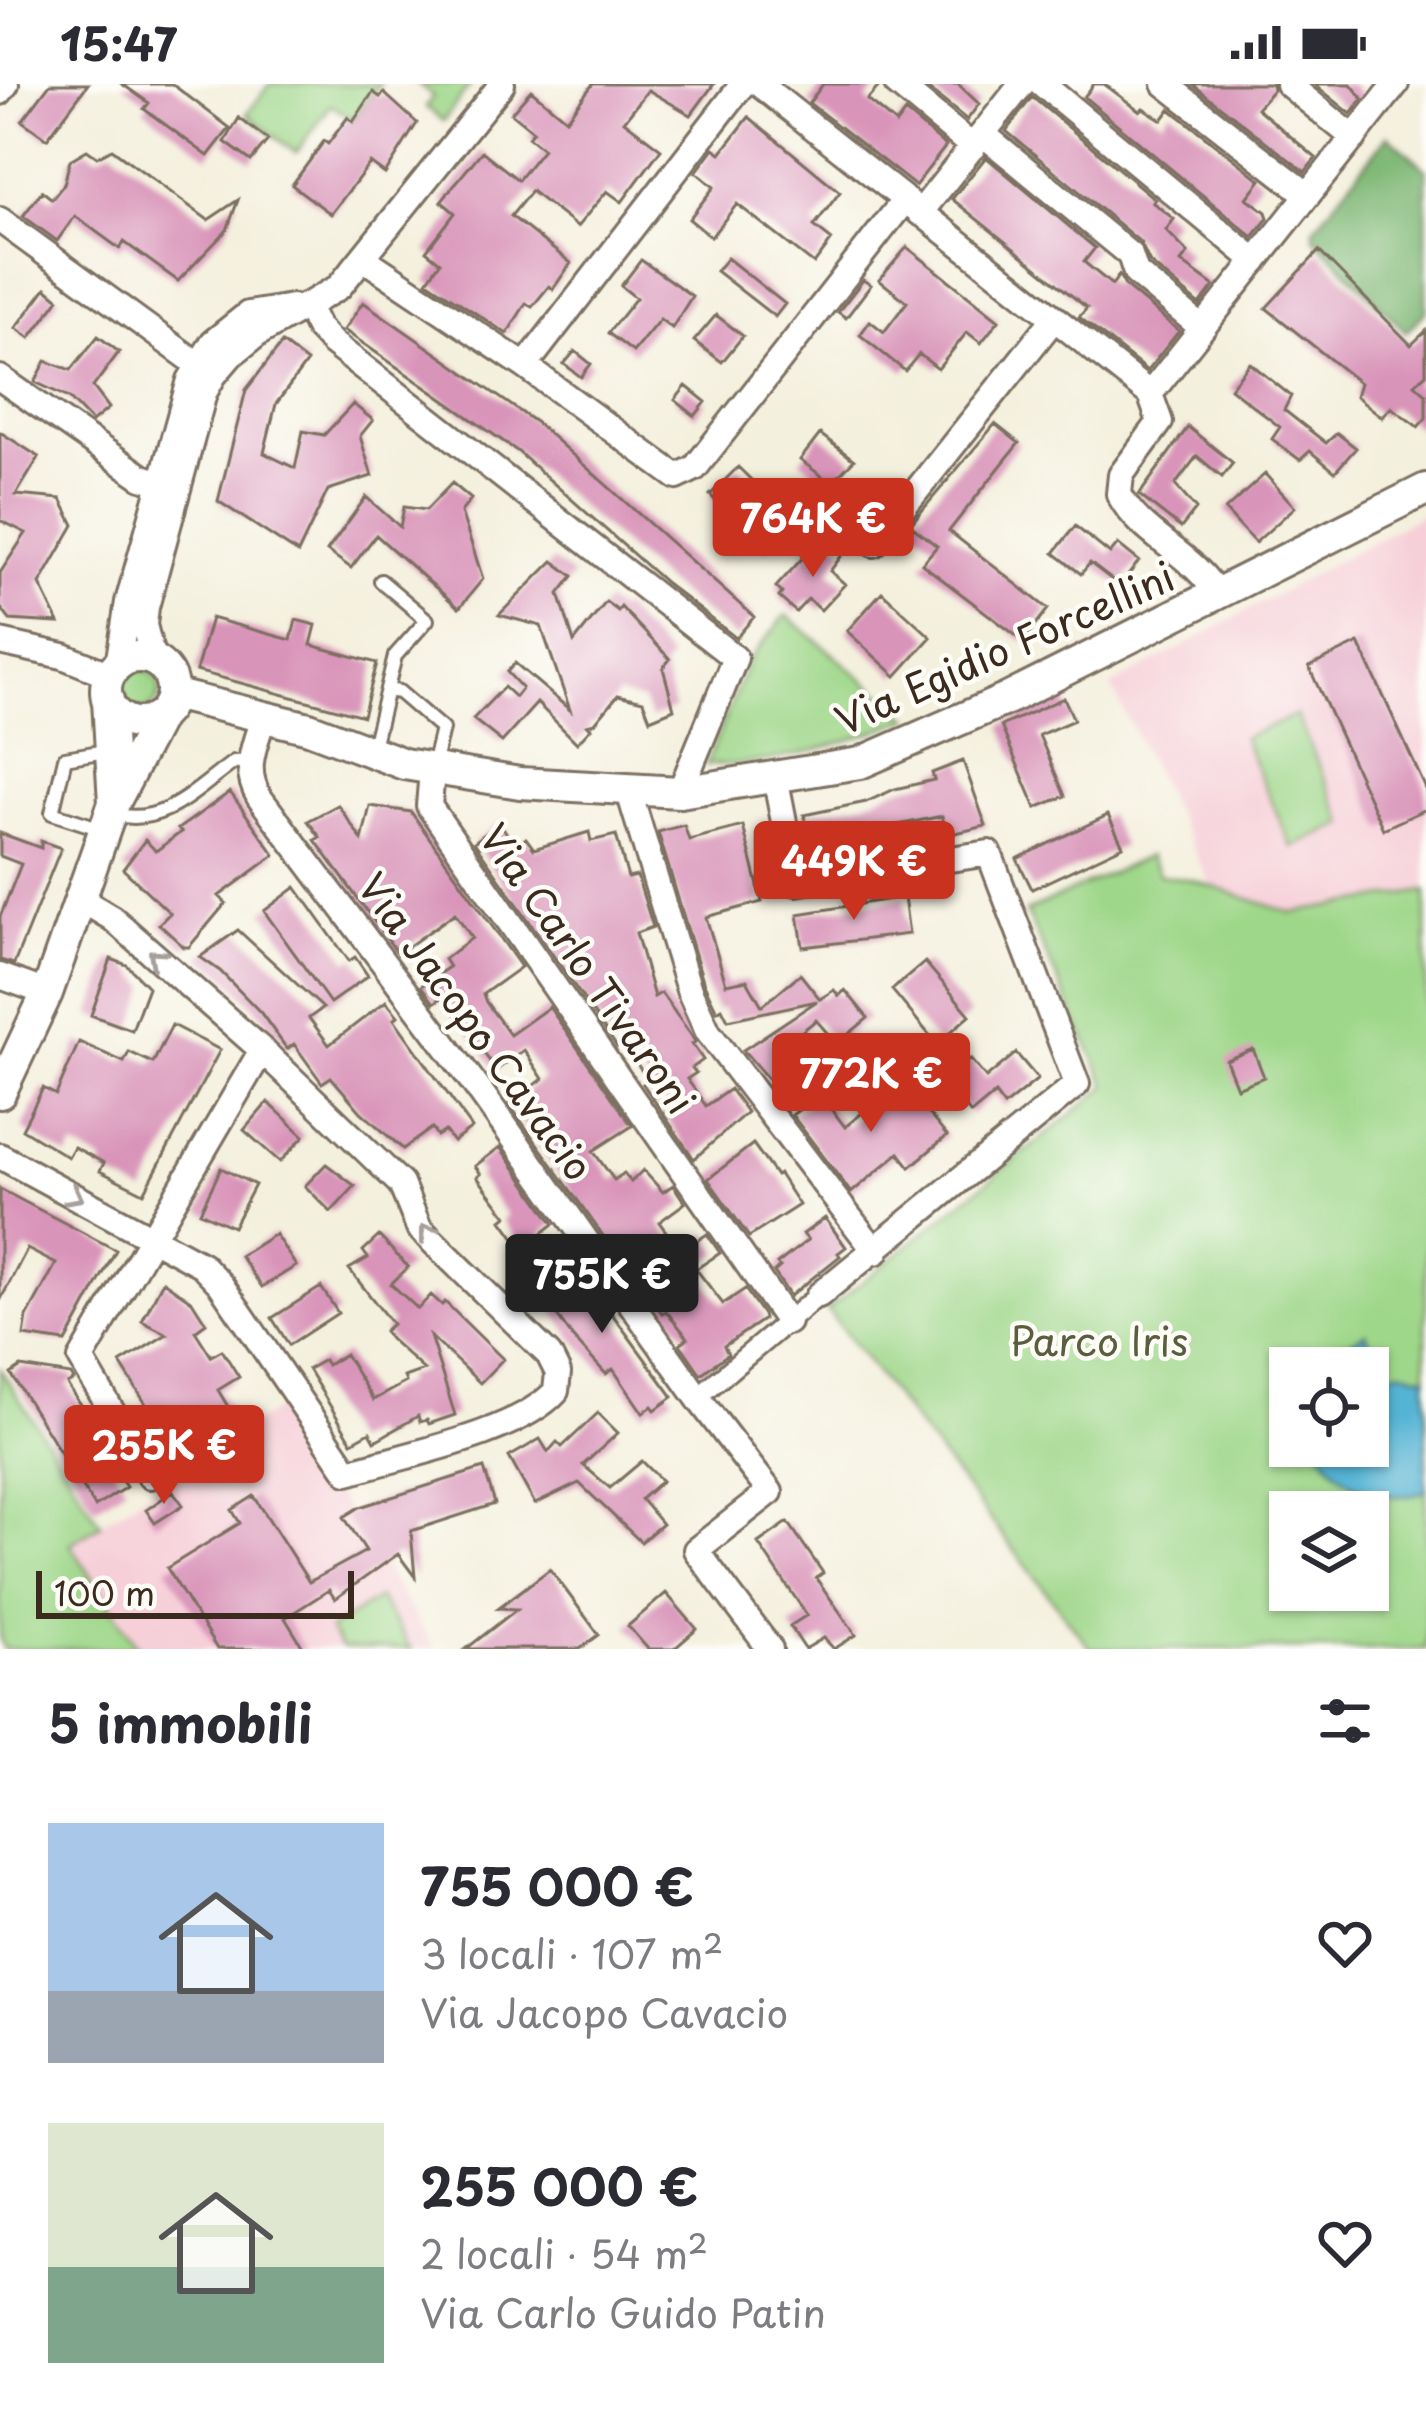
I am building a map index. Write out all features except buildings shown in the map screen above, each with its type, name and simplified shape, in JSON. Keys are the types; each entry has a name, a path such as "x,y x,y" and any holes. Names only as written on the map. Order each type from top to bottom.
{"street":[{"path":"0,92 6,84"},
{"path":"206,370 339,287 502,84"},
{"path":"525,367 742,84"},
{"path":"759,84 1150,394 1160,422 1121,475 1119,494 1140,520 1201,570 1218,596"},
{"path":"897,84 1130,255 1136,272 1202,328"},
{"path":"1165,84 1307,195"},
{"path":"1288,84 1354,138"},
{"path":"1150,394 1396,84"},
{"path":"363,258 677,477 687,475 912,207 1025,85 1256,261"},
{"path":"0,220 206,370"},
{"path":"306,305 332,343 735,658 680,792"},
{"path":"874,544 1053,320"},
{"path":"110,816 112,680 121,635 204,393 206,370"},
{"path":"0,378 142,477 169,486"},
{"path":"153,660 144,625 169,486"},
{"name":"Via Egidio Forcellini","path":"165,705 263,716 432,771 502,781 680,792 860,763 1007,699 1426,489"},
{"path":"0,642 63,656 112,680 124,719 135,723 165,705"},
{"path":"0,1093 47,993 110,816 165,705 168,674 153,660 138,657 112,680"},
{"path":"249,761 263,716"},
{"name":"Via Jacopo Cavacio","path":"249,761 250,782 259,797 482,1094 770,1492 696,1550 764,1647"},
{"name":"Via Carlo Tivaroni","path":"432,771 429,806 788,1322"},
{"path":"699,1396 1077,1084 988,854 796,883 775,776"},
{"path":"629,791 689,990 708,1032 876,1252"},
{"path":"0,1156 202,1265 221,1285 348,1472 501,1426 549,1399 559,1380 548,1355 419,1228 401,1184 262,1050 112,918 80,899"},
{"path":"0,976 47,993"},
{"path":"150,1476 81,1359 262,1050"}],"lane":[{"path":"372,752 395,656 427,620 381,581"},
{"path":"387,690 399,692 442,729 432,771"},
{"path":"112,750 65,758 52,813 131,819 162,814 234,762 249,761"}],"shaded area":[{"path":"1426,512 1426,891 1292,913 1212,887 1111,686"},
{"path":"278,1408 435,1649 139,1649 70,1543"}],"green space":[{"path":"270,84 380,84 353,119 331,105 296,153 247,114"},
{"path":"418,84 471,84 443,121 426,107 433,96"},
{"path":"1388,135 1426,169 1426,311 1406,332 1314,237 1314,228"},
{"path":"786,615 910,718 810,752 706,765 749,660"},
{"path":"140,670 154,676 160,690 154,704 140,710 126,704 120,690 126,676"},
{"path":"1296,715 1345,824 1292,847 1243,738"},
{"name":"Parco Iris","path":"1149,856 1160,875 1192,880 1292,913 1426,891 1426,1649 1091,1649 827,1310 1107,1086 1026,912"},
{"path":"0,1369 101,1524 70,1544 139,1649 4,1649 0,1638"},
{"path":"378,1598 411,1649 342,1649 329,1630"}],"water":[{"path":"1366,1333 1372,1347 1341,1347"},
{"path":"1401,1370 1426,1376 1426,1491 1389,1495 1389,1491 1364,1489 1334,1467 1389,1467 1389,1373"}]}
